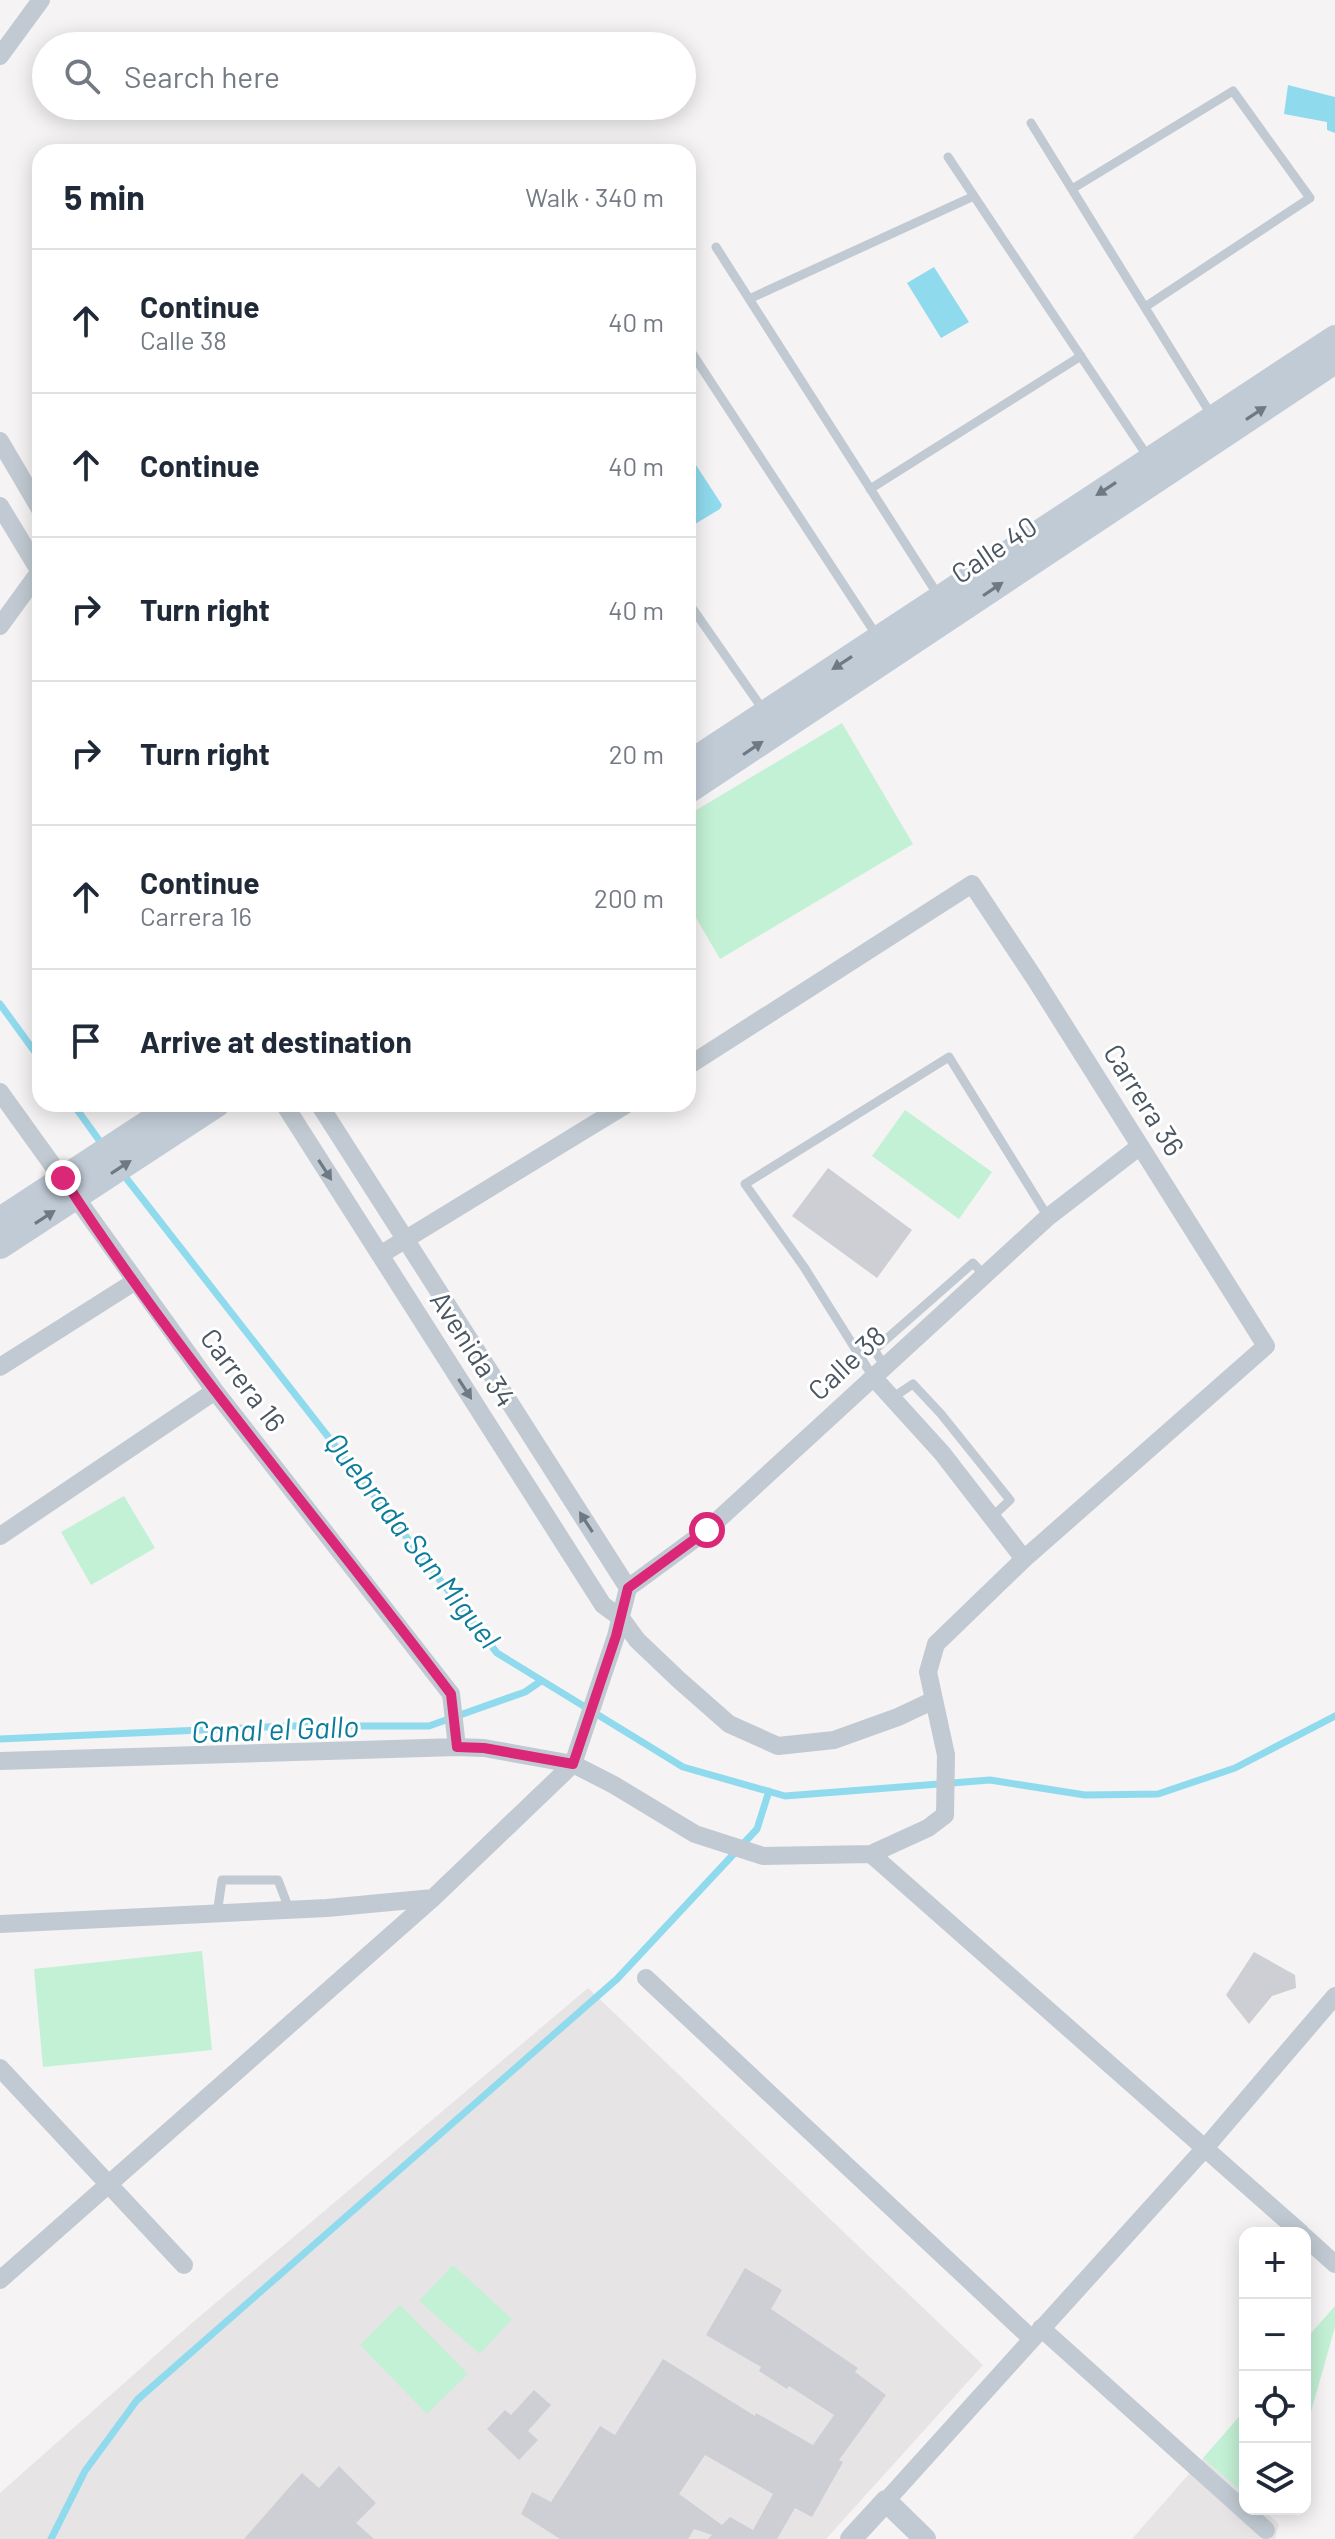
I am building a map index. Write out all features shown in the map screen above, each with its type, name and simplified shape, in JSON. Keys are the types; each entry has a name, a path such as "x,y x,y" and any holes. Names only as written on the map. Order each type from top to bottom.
{"main road":[{"name":"Calle 40","path":"696,776 1218,426 1335,338"},
{"name":"Calle 40","path":"946,607 1150,460 1335,361"},
{"name":"Calle 40","path":"696,775 766,713 885,647"},
{"path":"146,1138 170,1112"},
{"path":"0,1246 77,1183 146,1138 200,1112"},
{"path":"0,1220 77,1183"}],"street":[{"path":"0,56 41,0"},
{"path":"0,441 32,495"},
{"path":"0,506 32,559"},
{"path":"0,626 32,583"},
{"name":"Carrera 36","path":"696,1061 972,884 1266,1346 1024,1559"},
{"name":"Carrera 16","path":"0,1092 77,1183 134,1282 215,1391 451,1694 457,1738"},
{"name":"Avenida 34","path":"289,1112 618,1627 637,1640 729,1724 778,1746 834,1740 932,1701"},
{"name":"Avenida 34","path":"324,1112 628,1588"},
{"path":"380,1255 614,1112"},
{"name":"Calle 38","path":"628,1588 707,1530 1048,1217 1140,1146"},
{"path":"0,1367 134,1282"},
{"path":"0,1761 457,1738 484,1748 576,1757 703,1837 759,1854 871,1854 928,1828 945,1815 946,1755 928,1672 936,1644 1024,1559 942,1453 891,1398 879,1371"},
{"path":"0,1536 215,1391"},
{"path":"0,2280 433,1898 576,1757 628,1588"},
{"path":"871,1854 1294,2227"},
{"path":"0,1924 289,1910 433,1898"},
{"path":"646,1978 1036,2333 1266,2530"},
{"path":"851,2539 1205,2148 1335,1996"},
{"path":"0,2068 184,2265"},
{"path":"1311,2242 1335,2264"},
{"path":"886,2501 925,2539"}],"lane":[{"path":"1072,189 1233,91 1310,198 1145,307"},
{"path":"1031,123 1218,426"},
{"path":"948,157 1150,460"},
{"path":"749,299 974,196"},
{"path":"716,247 946,607"},
{"path":"870,489 1081,356"},
{"path":"696,359 885,647"},
{"path":"696,613 766,713"},
{"path":"879,1371 745,1184 949,1057 1048,1217"},
{"path":"891,1398 913,1384 941,1414 1010,1500 992,1517"},
{"path":"217,1914 222,1880 278,1880 289,1910"}],"shaded area":[{"path":"588,1988 983,2365 826,2539 0,2539 0,2493 192,2323"},
{"path":"1203,2458 1239,2490 1239,2515 1269,2515 1279,2524 1275,2539 1132,2539"}],"green space":[{"path":"842,723 913,844 720,959 696,918 696,810"},
{"path":"905,1110 992,1172 959,1219 872,1156"},
{"path":"124,1496 155,1548 91,1585 61,1532"},
{"path":"202,1951 212,2050 43,2067 34,1969"},
{"path":"453,2265 512,2319 480,2354 419,2301"},
{"path":"400,2305 468,2374 427,2414 360,2345"},
{"path":"1335,2306 1335,2327 1311,2412 1311,2371 1311,2333"},
{"path":"1239,2417 1239,2490 1203,2458"}],"water":[{"path":"1288,85 1335,97 1335,133 1327,130 1327,122 1284,114"},
{"path":"934,267 969,322 941,338 907,283"},
{"path":"696,465 722,505 696,523"}],"building":[{"path":"828,1168 912,1230 877,1278 792,1216"},
{"path":"1254,1952 1295,1975 1296,1988 1272,1996 1249,2024 1226,1995"},
{"path":"745,2268 782,2290 771,2309 858,2368 855,2372 886,2395 839,2460 843,2462 812,2517 795,2508 777,2539 708,2539 712,2535 694,2529 688,2539 560,2539 521,2514 532,2492 551,2502 600,2426 615,2435 663,2359 755,2416 756,2413 813,2445 834,2415 789,2386 787,2389 759,2371 761,2367 706,2335","holes":["705,2455 773,2494 753,2530 730,2517 722,2525 679,2494"]},
{"path":"534,2390 551,2405 528,2431 538,2440 519,2460 487,2429 505,2410 511,2415"},
{"path":"339,2466 376,2503 356,2523 374,2539 244,2539 302,2473 319,2488"}],"waterway":[{"name":"Quebrada San Miguel","path":"0,1004 32,1048"},
{"name":"Quebrada San Miguel","path":"79,1112 104,1147"},
{"name":"Quebrada San Miguel","path":"123,1174 497,1653 683,1767 785,1796 990,1780 1085,1795 1158,1794 1235,1768 1335,1716"},
{"name":"Canal el Gallo","path":"0,1739 289,1726 429,1726 525,1692 541,1681"},
{"path":"51,2539 85,2471 137,2400 617,1979 757,1829 769,1791"}],"route":[{"path":"63,1178 134,1282 215,1391 451,1694 457,1747 484,1748 573,1764 616,1636 628,1588 707,1530"}]}
